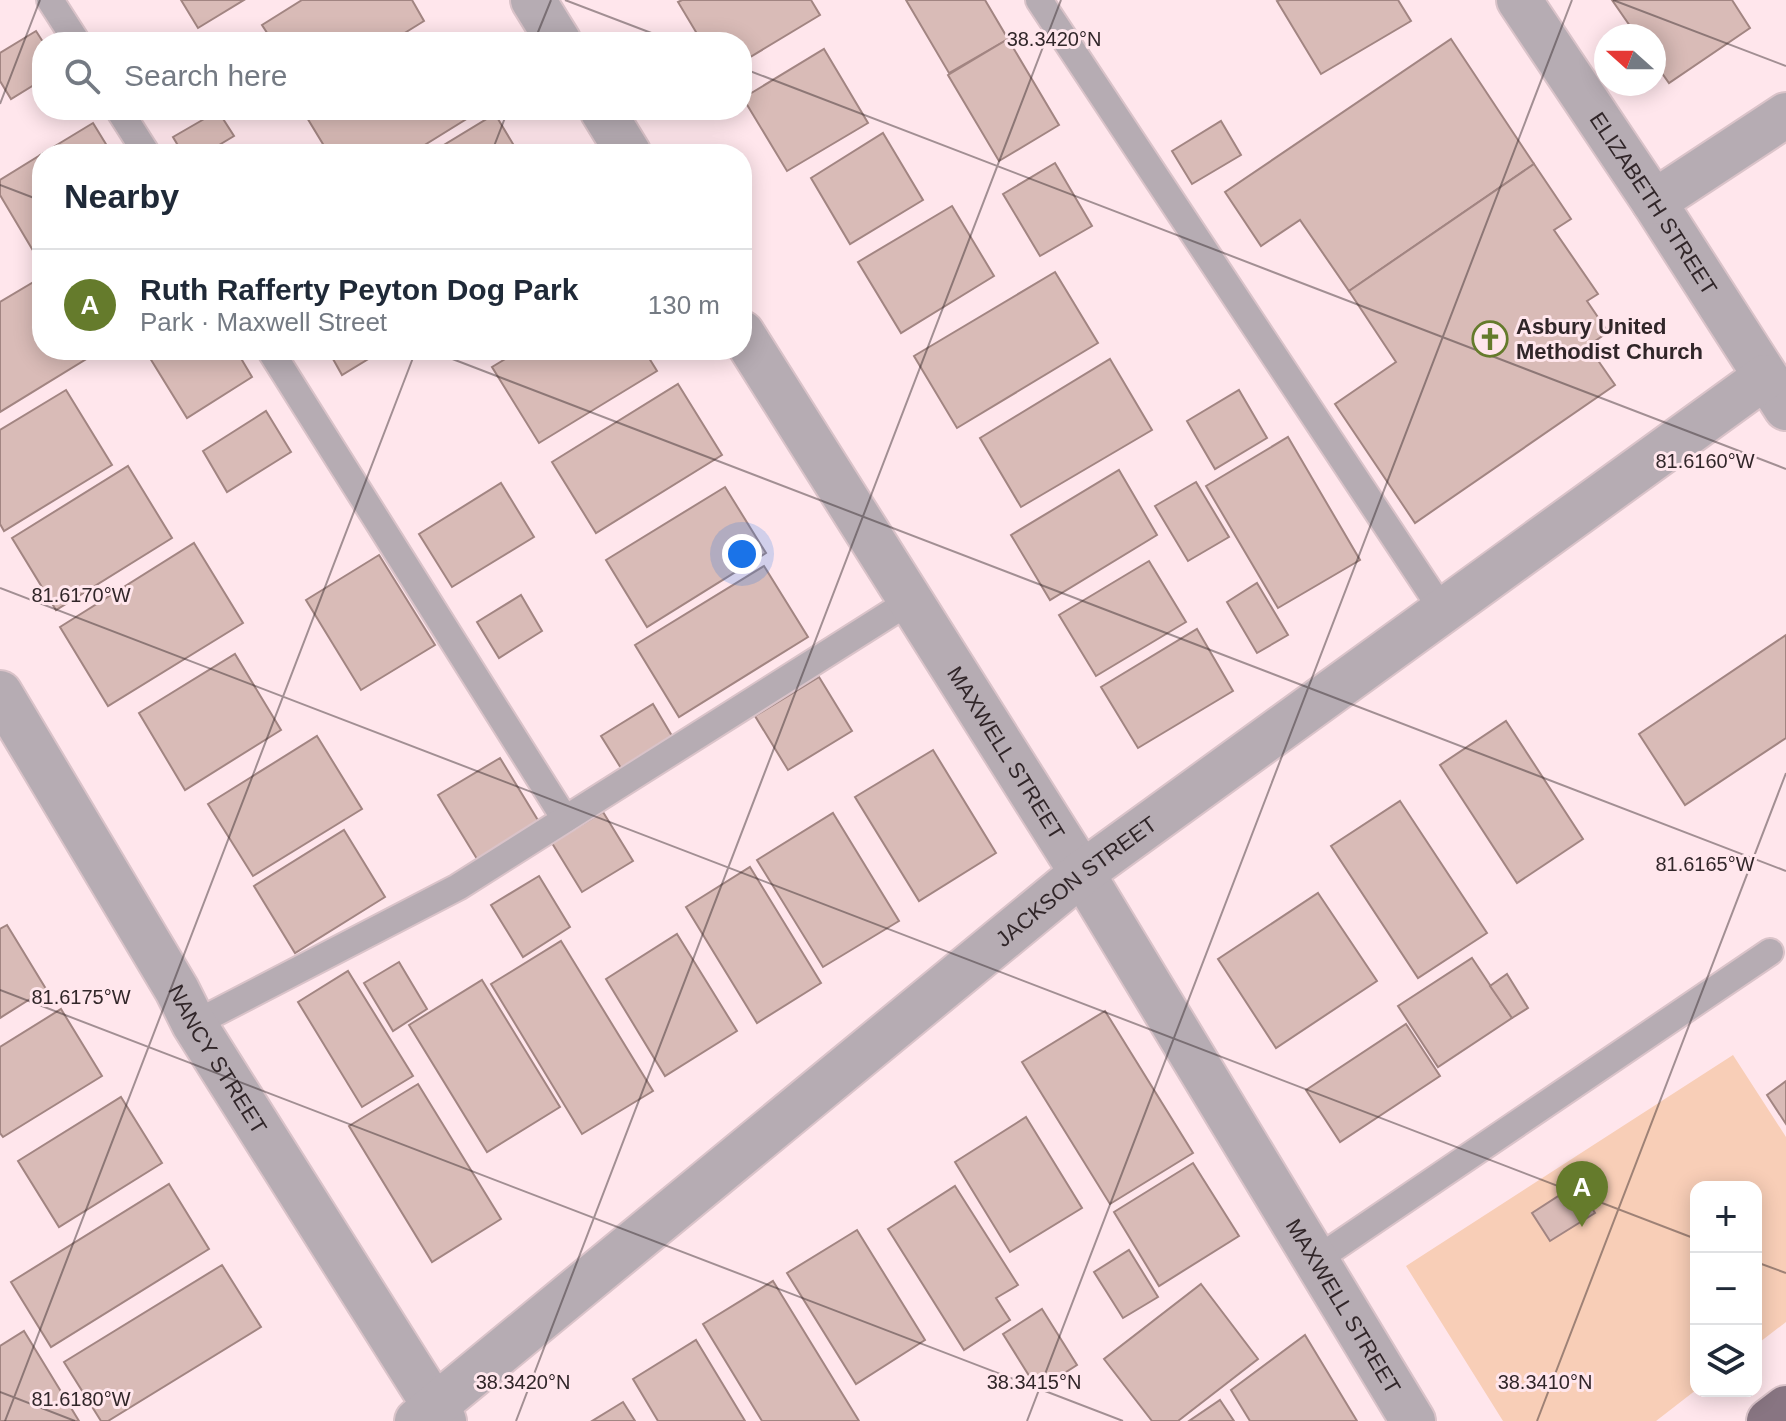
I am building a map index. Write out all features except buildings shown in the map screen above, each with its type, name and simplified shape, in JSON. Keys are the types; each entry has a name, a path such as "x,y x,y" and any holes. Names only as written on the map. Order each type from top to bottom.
{"main road":[{"path":"1769,1421 1786,1408"}],"street":[{"path":"533,0 553,32"},
{"name":"ELIZABETH STREET","path":"1519,0 1654,202 1775,392"},
{"path":"1654,202 1786,115"},
{"path":"608,120 623,144"},
{"name":"MAXWELL STREET","path":"752,349 1082,873 1413,1421"},
{"name":"JACKSON STREET","path":"432,1416 1082,873 1443,611 1775,392"},
{"name":"NANCY STREET","path":"0,693 177,990 194,1024 432,1416"}],"lane":[{"path":"50,0 71,32"},
{"path":"1039,0 1443,611"},
{"path":"125,120 141,144"},
{"path":"276,360 565,819"},
{"path":"194,1024 458,887 910,601"},
{"path":"1316,1260 1770,952"}],"shaded area":[{"path":"1733,1055 1786,1137 1786,1322 1762,1340 1762,1181 1690,1181 1690,1395 1656,1421 1503,1421 1406,1266"}],"place":[{"name":"Asbury United Methodist Church","path":"1490,339"},
{"name":"Ruth Rafferty Peyton Dog Park","path":"1582,1227"}]}
